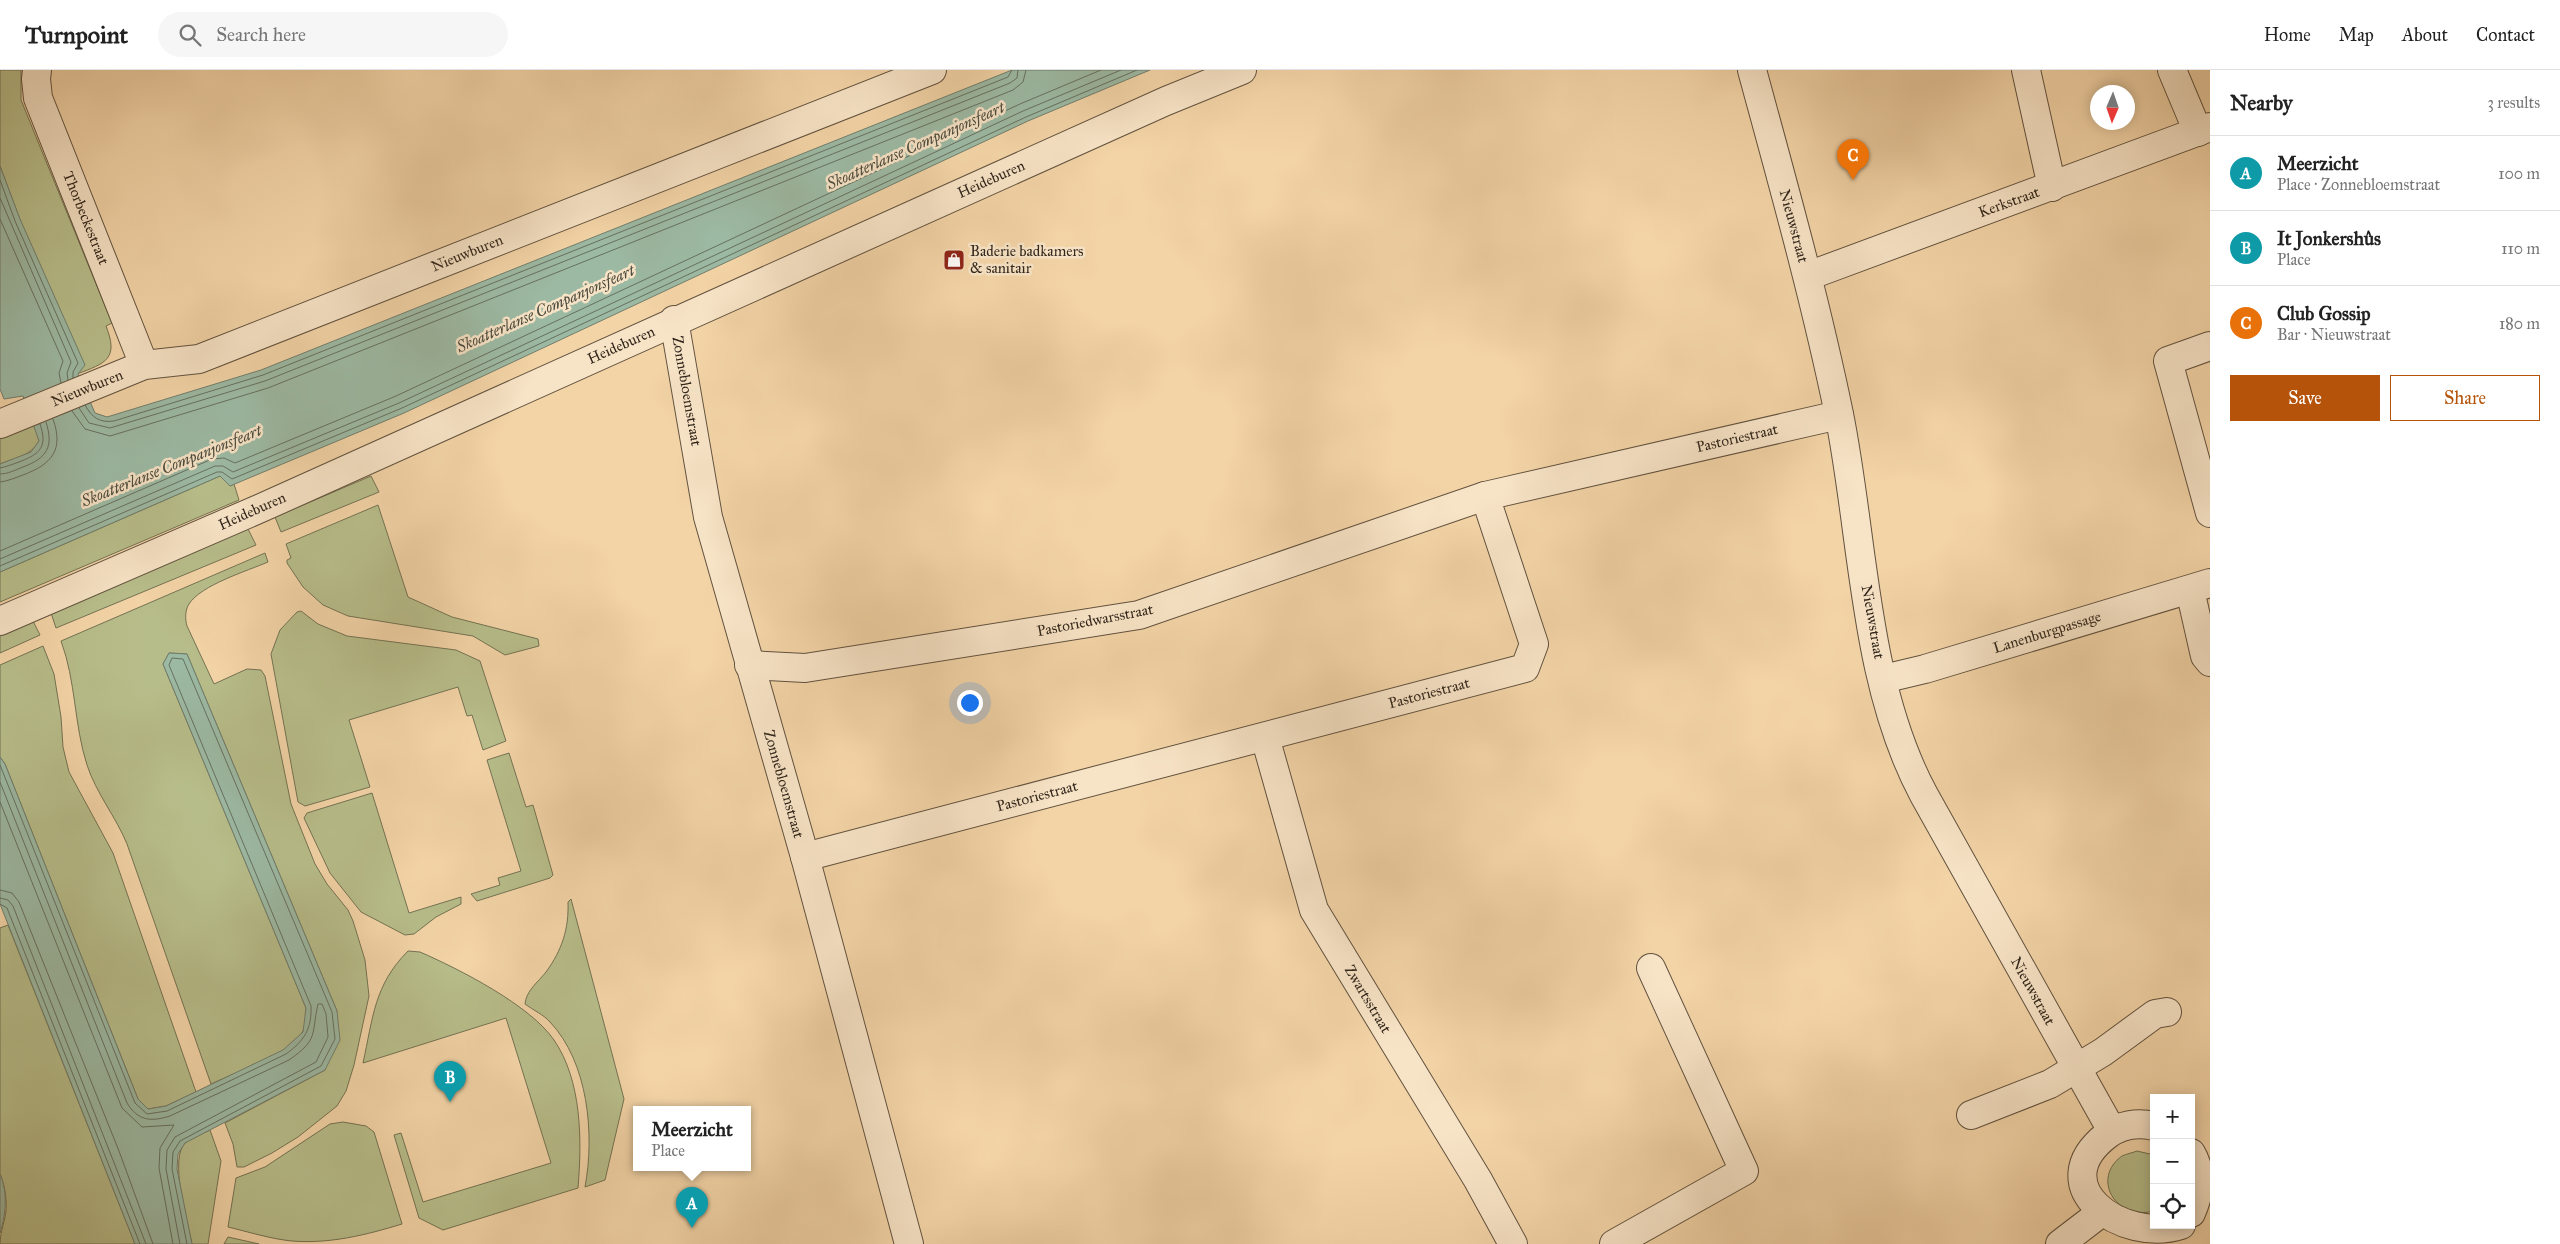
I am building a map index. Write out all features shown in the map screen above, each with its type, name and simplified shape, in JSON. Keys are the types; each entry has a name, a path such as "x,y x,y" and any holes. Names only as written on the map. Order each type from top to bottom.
{"street":[{"name":"Thorbeckestraat","path":"37,70 38,98 144,365"},
{"name":"Nieuwburen","path":"11,419 144,365 200,359 932,70"},
{"name":"Heideburen","path":"0,621 261,508 674,320 1157,105 1242,70"},
{"name":"Nieuwstraat","path":"1752,70 1808,276 1839,415 1883,679 1898,735 1915,778 2112,1131"},
{"path":"2026,70 2052,187"},
{"path":"2172,70 2204,130"},
{"name":"Kerkstraat","path":"1808,276 2204,130"},
{"name":"Zonnebloemstraat","path":"674,320 708,517 805,857 909,1244"},
{"path":"2210,346 2168,361 2210,513"},
{"name":"Pastoriestraat","path":"805,857 1525,668 1534,644 1485,496 1839,415"},
{"name":"Pastoriedwarsstraat","path":"749,665 805,668 1139,615 1485,496"},
{"path":"2200,587 2206,656 2210,662"},
{"name":"Lanenburgpassage","path":"1883,679 1925,669 2200,587"},
{"name":"Zwartsstraat","path":"1265,737 1314,910 1478,1180 1513,1244"},
{"path":"1614,1244 1744,1171 1651,968"},
{"path":"1970,1115 2050,1084 2138,1028 2155,1014 2167,1012"},
{"path":"2150,1126 2130,1125 2112,1131 2091,1152 2083,1171 2083,1191 2089,1210 2108,1232 2135,1241 2163,1237 2175,1229"},
{"path":"2195,1201 2200,1186 2200,1161"},
{"path":"2060,1244 2094,1218"}],"green space":[{"path":"0,70 21,70 21,100 112,323 106,326 111,346 107,358 102,363 77,374 0,166"},
{"path":"34,422 39,441 36,446 22,456 0,464 0,437"},
{"path":"220,476 230,486 234,484 239,500 0,602 0,572"},
{"path":"371,476 379,492 281,532 275,517"},
{"path":"378,505 408,597 452,617 538,639 539,646 505,655 473,636 348,616 323,605 303,587 287,563 287,560 291,558 286,544"},
{"path":"248,529 256,545 56,628 51,613"},
{"path":"265,553 268,562 225,579 195,597 187,609 186,623 214,684 247,669 261,670 265,676 291,804 315,864 327,884 348,910 353,921 365,960 369,996 354,1065 346,1091 337,1106 298,1137 272,1153 244,1167 237,1167 233,1144 225,1123 325,1070 337,1011 187,654 169,653 163,664 306,1008 303,1031 287,1047 261,1062 211,1084 127,844 95,785 87,765 70,672 61,641"},
{"path":"301,611 318,624 347,636 456,650 480,661 506,741 483,750 472,715 467,716 458,687 349,720 370,787 305,806 298,802 271,654 280,630 297,612"},
{"path":"33,621 40,635 0,653 0,635"},
{"path":"43,646 54,674 61,717 63,747 69,772 113,853 196,1092 166,1106 148,1109 138,1099 5,764 0,757 0,665"},
{"path":"509,753 526,807 533,805 553,875 550,878 477,901 471,894 500,885 498,878 521,871 487,760"},
{"path":"372,793 409,913 461,897 461,904 436,917 414,934 405,935 361,912 330,873 304,818 307,813"},
{"path":"571,899 624,1099 605,1180 585,1187 588,1166 588,1122 586,1100 580,1078 573,1057 563,1038 548,1019 525,1004 530,991 546,972 560,947 566,930 568,902"},
{"path":"8,925 135,1244 0,1244 6,1201 5,1189 0,1174 0,928"},
{"path":"408,951 420,952 493,989 528,1014 554,1040 563,1056 575,1092 580,1131 578,1188 443,1230 419,1218 394,1135 401,1133 423,1202 551,1163 506,1018 363,1063 376,1003 381,990 397,964"},
{"path":"343,1122 366,1126 374,1132 402,1224 348,1238 306,1242 276,1239 228,1227 236,1178 265,1167 330,1124"},
{"path":"210,1130 221,1161 208,1244 192,1244 181,1191 179,1161 181,1150 186,1142"},
{"path":"2137,1151 2150,1154 2150,1211 2128,1210 2112,1196 2108,1186 2108,1175 2113,1165 2122,1156"},
{"path":"228,1237 259,1244 224,1244"}],"water":[{"name":"Skoatterlanse Companjonsfeart","path":"1012,70 1150,70 1028,121 404,413 230,486 220,476 0,572 0,464 31,452 39,441 23,396 4,399 0,389 0,166 20,219 85,365 78,374 95,413 107,417 261,370"},
{"path":"169,653 187,654 337,1011 340,1040 325,1070 185,1143 178,1154 177,1169 192,1244 135,1244 0,904 0,757 5,764 138,1099 148,1109 166,1106 283,1050 303,1032 306,1008 163,664"},
{"path":"0,1174 3,1181 5,1204 0,1233"}],"place":[{"name":"Club Gossip","path":"1853,180"},
{"name":"Baderie badkamers & sanitair","path":"954,260"},
{"name":"It Jonkershûs","path":"450,1102"},
{"name":"Meerzicht","path":"692,1228"}]}
